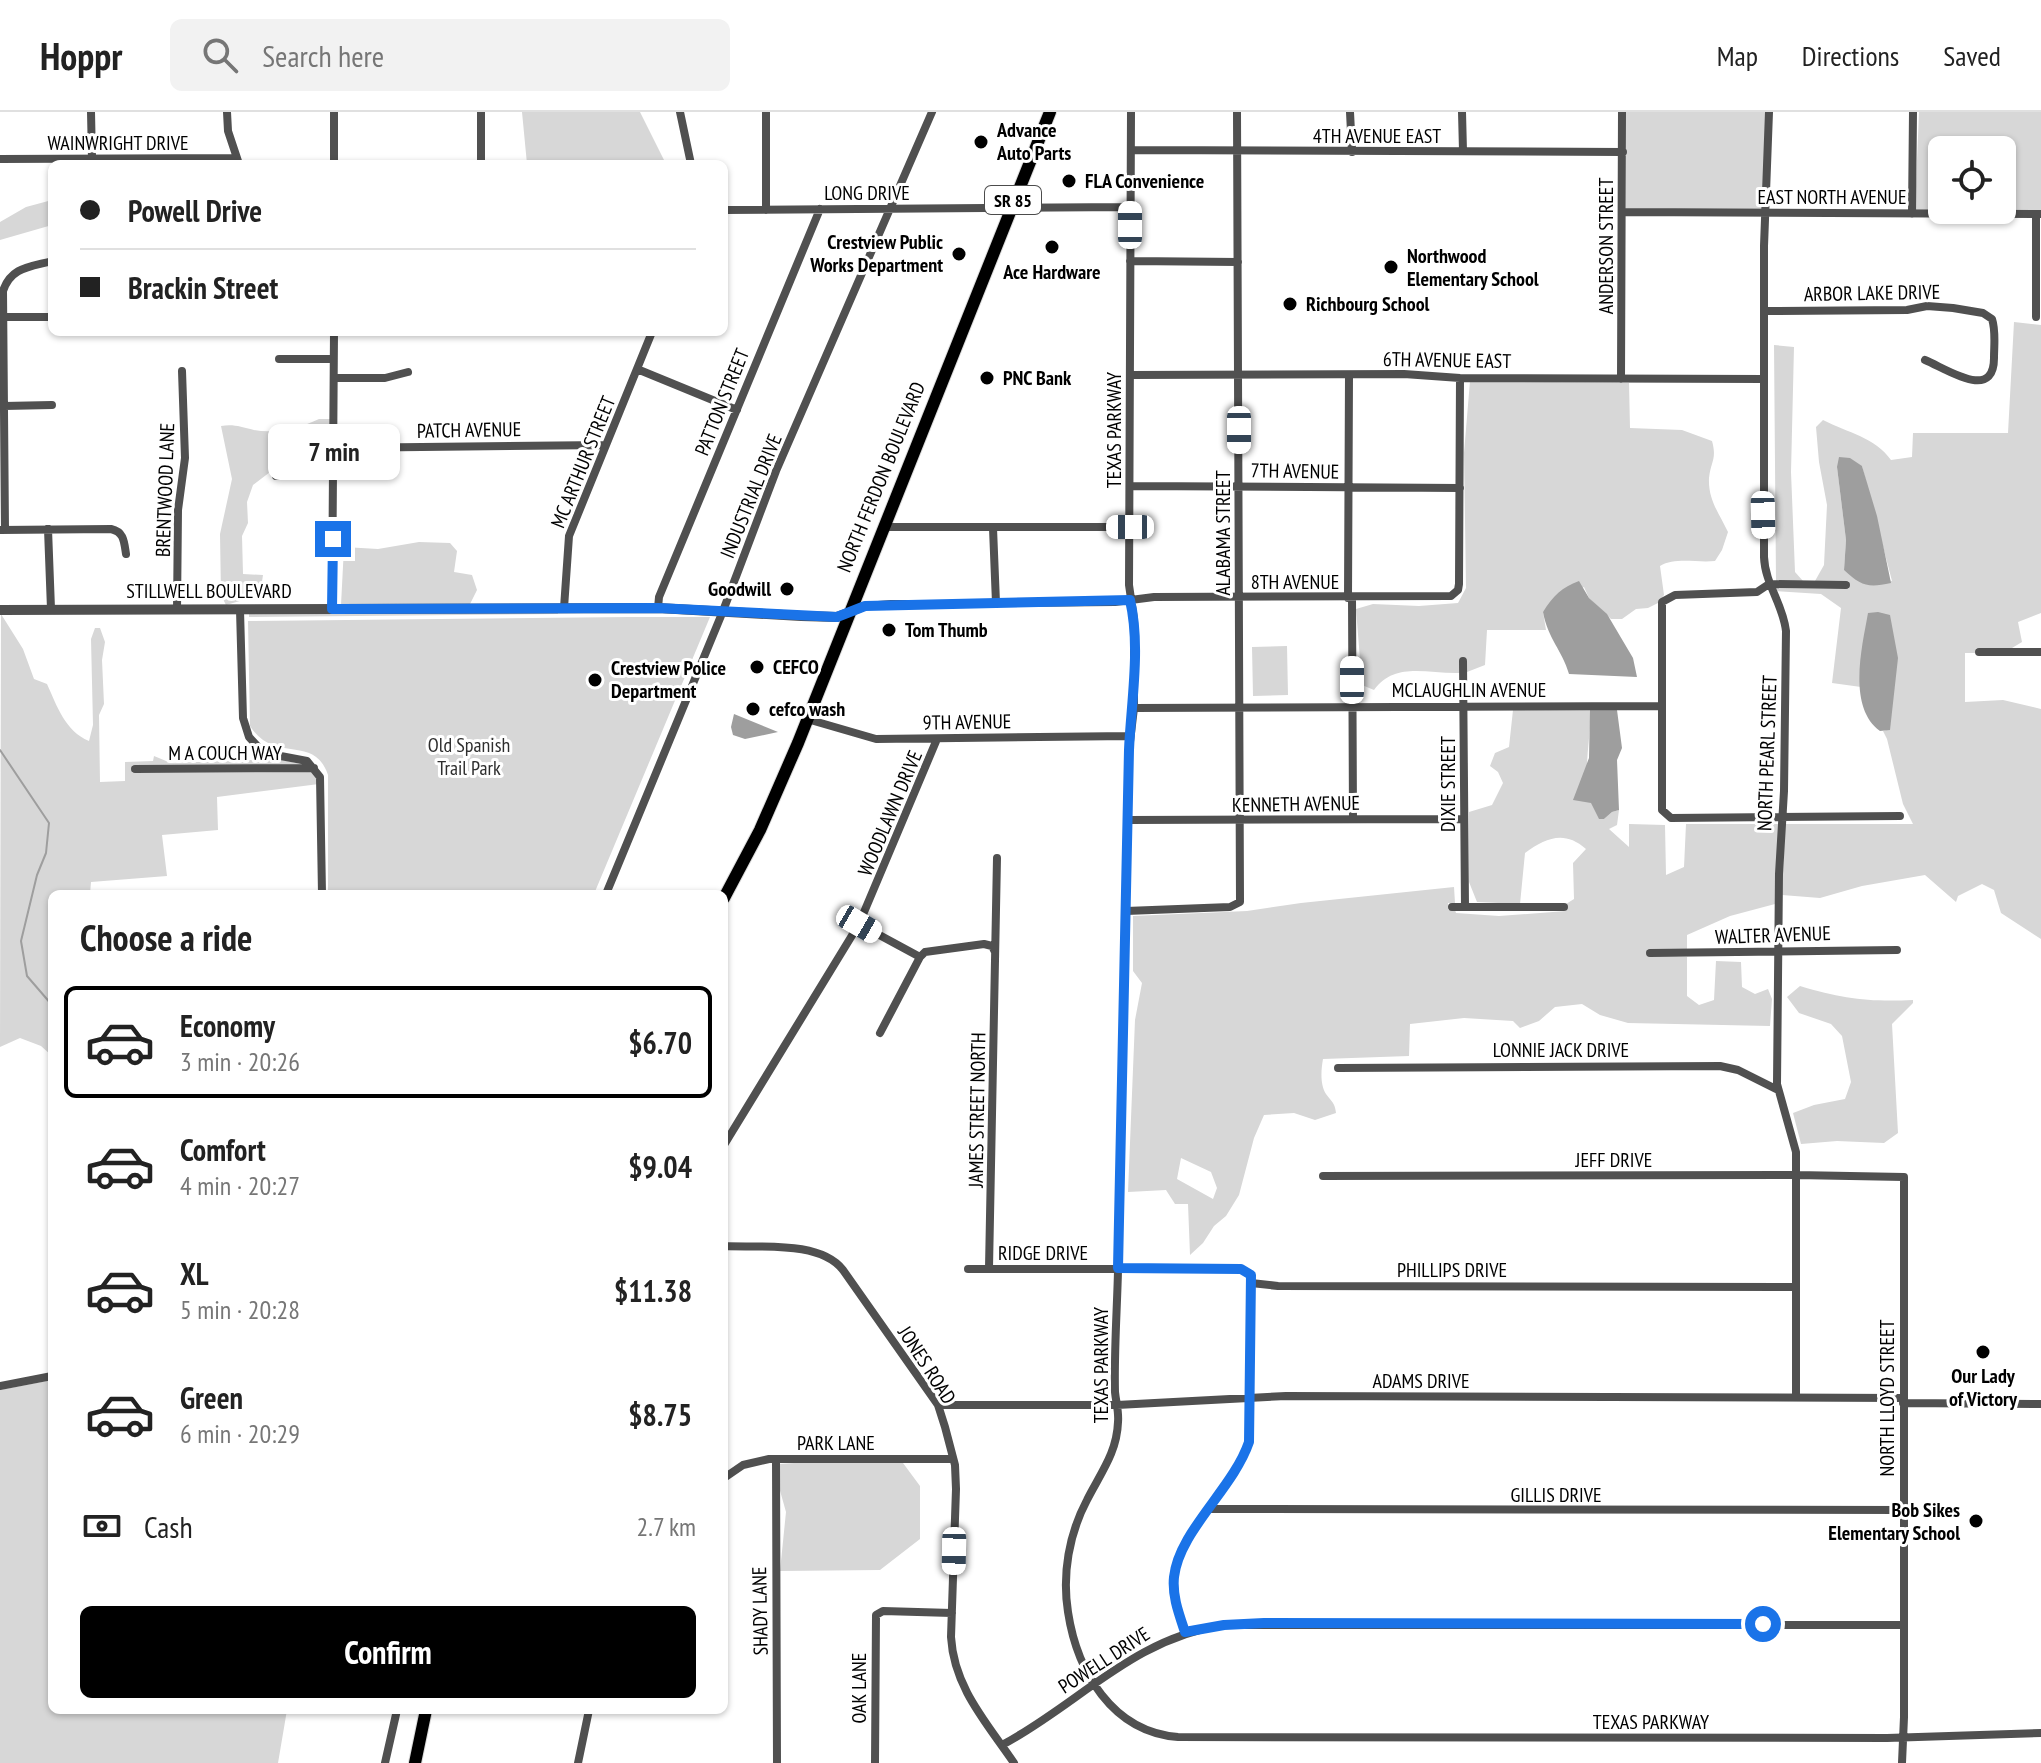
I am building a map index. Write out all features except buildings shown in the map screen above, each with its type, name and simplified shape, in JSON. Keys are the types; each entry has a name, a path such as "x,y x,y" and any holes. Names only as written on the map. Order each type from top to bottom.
{"main road":[{"name":"NORTH FERDON BOULEVARD","path":"728,890 760,830 807,719 1050,112"},
{"path":"415,1763 425,1714"}],"street":[{"path":"91,112 92,159"},
{"path":"227,112 228,131 238,160"},
{"path":"334,112 334,160"},
{"path":"481,112 481,160"},
{"path":"680,112 690,160"},
{"path":"766,112 766,210"},
{"name":"INDUSTRIAL DRIVE","path":"608,890 723,611 776,471 932,112"},
{"name":"TEXAS PARKWAY","path":"1131,112 1130,600 1134,619 1134,708 1130,736 1117,1405 1115,1443 1108,1464 1076,1523 1067,1563 1066,1589 1073,1637 1093,1685 1123,1718 1144,1730 1178,1737 1903,1737 2041,1733"},
{"name":"ALABAMA STREET","path":"1126,911 1238,905 1241,820 1237,112"},
{"path":"1350,112 1352,152"},
{"path":"1462,112 1463,151"},
{"name":"ANDERSON STREET","path":"1621,379 1622,112"},
{"name":"NORTH PEARL STREET","path":"1769,112 1764,572 1783,615 1786,631 1779,874 1778,1090 1795,1144 1796,1397"},
{"path":"1912,214 1913,112"},
{"name":"4TH AVENUE EAST","path":"1131,150 1623,152"},
{"name":"WAINWRIGHT DRIVE","path":"0,159 113,160"},
{"name":"LONG DRIVE","path":"728,210 1130,207"},
{"name":"PATTON STREET","path":"658,608 659,597 820,209"},
{"name":"EAST NORTH AVENUE","path":"1622,212 2039,214"},
{"path":"2036,317 2039,214"},
{"path":"1130,261 1238,262"},
{"path":"48,262 19,270 7,279 3,291 2,530 111,529 124,538 126,554"},
{"name":"ARBOR LAKE DRIVE","path":"1765,311 1907,310 1927,306 1983,313 1992,319 1994,367 1988,378 1982,381 1967,379 1925,360"},
{"path":"3,317 48,317"},
{"path":"332,609 334,336"},
{"name":"MC ARTHUR STREET","path":"564,608 569,536 650,336"},
{"path":"279,359 333,359"},
{"path":"637,369 737,410"},
{"name":"BRENTWOOD LANE","path":"177,610 178,510 185,458 182,371"},
{"path":"334,378 385,378 408,372"},
{"name":"6TH AVENUE EAST","path":"1130,375 1764,379"},
{"path":"1349,375 1353,819"},
{"path":"1460,378 1460,488"},
{"path":"4,406 52,405"},
{"name":"PATCH AVENUE","path":"333,448 605,445"},
{"path":"276,476 333,476"},
{"name":"7TH AVENUE","path":"1130,486 1460,488"},
{"name":"8TH AVENUE","path":"848,613 865,606 1154,597 1451,596 1459,584 1460,488"},
{"path":"884,527 1130,527"},
{"path":"993,528 996,603"},
{"path":"48,529 51,609"},
{"path":"1846,585 1769,584 1757,592 1675,595 1664,600 1660,607 1661,802 1665,814 1671,818 1900,816"},
{"name":"STILLWELL BOULEVARD","path":"0,610 658,608 837,617 848,613"},
{"path":"240,610 243,718 249,737 260,749 270,754 302,759 315,768 322,785 322,890"},
{"path":"1979,652 2041,652"},
{"name":"DIXIE STREET","path":"1463,661 1465,907"},
{"name":"MCLAUGHLIN AVENUE","path":"1134,708 1660,706"},
{"name":"9TH AVENUE","path":"807,719 867,738 1130,736"},
{"name":"WOODLAWN DRIVE","path":"728,1138 859,924 937,739"},
{"name":"M A COUCH WAY","path":"135,769 315,768"},
{"name":"KENNETH AVENUE","path":"1128,820 1464,819"},
{"name":"JAMES STREET NORTH","path":"989,1268 997,858"},
{"path":"1452,907 1564,907"},
{"path":"859,924 920,957"},
{"path":"880,1033 925,952 984,944 992,946 995,952"},
{"name":"WALTER AVENUE","path":"1650,953 1897,950"},
{"name":"LONNIE JACK DRIVE","path":"1338,1068 1720,1066 1738,1070 1778,1090"},
{"name":"JEFF DRIVE","path":"1323,1176 1904,1177"},
{"name":"NORTH LLOYD STREET","path":"1902,1763 1904,1177"},
{"name":"JONES ROAD","path":"728,1246 813,1251 828,1256 843,1270 938,1405 953,1459 956,1489 952,1652 957,1675 971,1702 1014,1763"},
{"name":"RIDGE DRIVE","path":"968,1269 1118,1268"},
{"name":"PHILLIPS DRIVE","path":"1118,1268 1241,1269 1251,1275 1251,1283 1278,1286 1796,1287"},
{"path":"1185,1632 1175,1601 1174,1578 1181,1550 1239,1467 1251,1426 1251,1283"},
{"path":"0,1386 48,1377"},
{"name":"ADAMS DRIVE","path":"938,1405 1117,1405 1251,1397 1796,1397 2041,1404"},
{"name":"PARK LANE","path":"728,1475 743,1465 776,1459 953,1459"},
{"name":"SHADY LANE","path":"776,1459 777,1763"},
{"name":"GILLIS DRIVE","path":"1210,1509 1903,1510"},
{"name":"OAK LANE","path":"875,1763 877,1614 883,1611 952,1613"},
{"name":"POWELL DRIVE","path":"1002,1745 1142,1651 1185,1632 1224,1625 1904,1625"},
{"path":"385,1763 396,1714"},
{"path":"578,1763 588,1714"}],"green space":[{"path":"522,112 640,112 664,160 527,160"},
{"path":"1626,112 1766,112 1764,209 1626,209"},
{"path":"1919,112 2041,112 2041,211 2016,210 2016,136 1928,136 1928,210 1915,210"},
{"path":"48,201 48,226 0,240 0,222 26,207"},
{"path":"2014,322 2041,325 2041,613 2018,622 2022,642 2012,648 1976,648 1975,653 1965,653 1965,702 2003,700 2041,709 2041,939 2001,913 1994,890 1982,884 1958,896 1956,902 1925,875 1862,886 1820,898 1782,895 1785,824 1913,824 1903,804 1883,731 1890,729 1861,656 1861,687 1832,683 1841,608 1821,594 1776,591 1776,588 1849,589 1849,581 1815,581 1824,565 1827,505 1816,427 1823,420 1860,436 1885,452 1891,460 1912,457 1913,433 2008,433","holes":["1862,466 1892,581 1844,570 1846,540 1837,467"]},
{"path":"1774,345 1794,347 1791,472 1795,572 1803,581 1776,581"},
{"path":"1470,381 1629,383 1630,428 1682,430 1712,441 1714,452 1709,478 1710,493 1728,532 1715,561 1679,561 1660,566 1664,595 1658,603 1648,608 1636,609 1622,619 1611,619 1589,598 1584,587 1543,612 1546,630 1487,630 1485,665 1467,672 1466,658 1460,658 1460,673 1402,672 1382,681 1374,690 1362,685 1356,609 1373,604 1419,606 1458,603 1466,588 1464,453"},
{"path":"319,419 330,419 330,431 283,454 274,469 253,485 247,502 248,523 242,536 243,574 263,575 261,588 250,598 226,605 221,595 220,534 232,479 221,426 279,431"},
{"path":"419,542 450,543 457,551 454,572 472,575 477,590 470,604 341,605 344,547 378,549"},
{"path":"1,614 23,649 34,679 47,684 68,724 89,741 93,725 91,639 95,628 100,628 105,642 102,660 104,704 99,715 100,782 125,781 125,762 153,761 154,756 171,763 278,759 305,765 132,765 132,773 314,772 319,784 217,797 218,830 162,835 167,876 91,882 90,890 48,890 48,1052 41,1046 20,1038 0,1047"},
{"path":"249,614 558,614 249,617"},
{"name":"Old Spanish Trail Park","path":"710,617 596,890 328,890 328,775 322,762 313,755 271,744 260,738 250,726 248,621"},
{"path":"1287,646 1288,695 1253,696 1252,647"},
{"path":"1513,710 1590,710 1587,781 1595,807 1604,819 1619,810 1617,825 1609,829 1629,847 1629,824 1665,825 1666,875 1684,867 1686,824 1779,824 1775,904 1730,916 1687,935 1687,949 1647,949 1647,956 1687,957 1687,996 1699,1005 1714,1000 1716,961 1741,962 1742,987 1755,994 1768,989 1772,999 1770,1026 1628,1023 1600,1015 1582,1004 1555,1007 1539,1021 1520,1028 1513,1021 1464,1018 1410,1024 1409,1056 1323,1059 1323,1086 1336,1113 1315,1120 1294,1113 1264,1115 1254,1138 1239,1195 1226,1216 1190,1255 1188,1204 1175,1204 1166,1190 1128,1192 1135,1020 1142,983 1133,971 1133,916 1247,911 1454,887 1455,903 1448,903 1448,910 1455,910 1456,913 1499,916 1566,911 1566,904 1574,899 1573,863 1586,849 1570,840 1548,840 1525,853 1520,904 1477,902 1469,882 1469,812 1492,805 1503,783 1498,772 1490,766 1495,753 1509,747","holes":["1181,1158 1211,1172 1217,1188 1213,1199 1177,1179"]},
{"path":"1800,986 1856,999 1913,1000 1892,1024 1898,1133 1884,1143 1837,1141 1801,1144 1793,1113 1845,1099 1851,1082 1842,1036 1831,1024 1799,1013 1787,997"},
{"path":"48,1381 48,1714 286,1714 278,1763 0,1763 0,1390"},
{"path":"903,1463 920,1486 920,1539 880,1570 780,1571 786,1512 779,1487 779,1464"}],"shaded area":[{"path":"1839,457 1850,458 1862,466 1877,516 1891,583 1865,584 1844,570 1846,540 1837,467"},
{"path":"1579,581 1589,598 1607,614 1633,658 1637,677 1569,674 1543,612 1558,593"},
{"path":"1868,613 1890,615 1898,658 1890,730 1880,731 1863,707 1859,676"},
{"path":"1590,710 1617,710 1622,748 1617,760 1619,810 1604,819 1599,819 1591,803 1573,800 1589,758"},
{"path":"734,714 778,732 745,739 733,735"}],"waterway":[{"path":"0,750 49,823 46,853 37,875 21,941 27,976 48,1000"}],"place":[{"name":"Advance Auto Parts","path":"981,142"},
{"name":"FLA Convenience","path":"1069,181"},
{"name":"Ace Hardware","path":"1052,247"},
{"name":"Crestview Public Works Department","path":"959,254"},
{"name":"Northwood Elementary School","path":"1391,267"},
{"name":"Richbourg School","path":"1290,304"},
{"name":"PNC Bank","path":"987,378"},
{"name":"Goodwill","path":"787,589"},
{"name":"Tom Thumb","path":"889,630"},
{"name":"CEFCO","path":"757,667"},
{"name":"Crestview Police Department","path":"595,680"},
{"name":"cefco wash","path":"753,709"},
{"name":"Our Lady of Victory","path":"1983,1352"},
{"name":"Bob Sikes Elementary School","path":"1976,1521"}],"route":[{"path":"333,539 332,609 658,608 837,617 865,606 891,604 1130,600 1134,619 1134,708 1129,750 1118,1268 1241,1269 1251,1275 1249,1442 1239,1467 1181,1550 1174,1591 1185,1632 1224,1625 1264,1623 1763,1624"}]}
